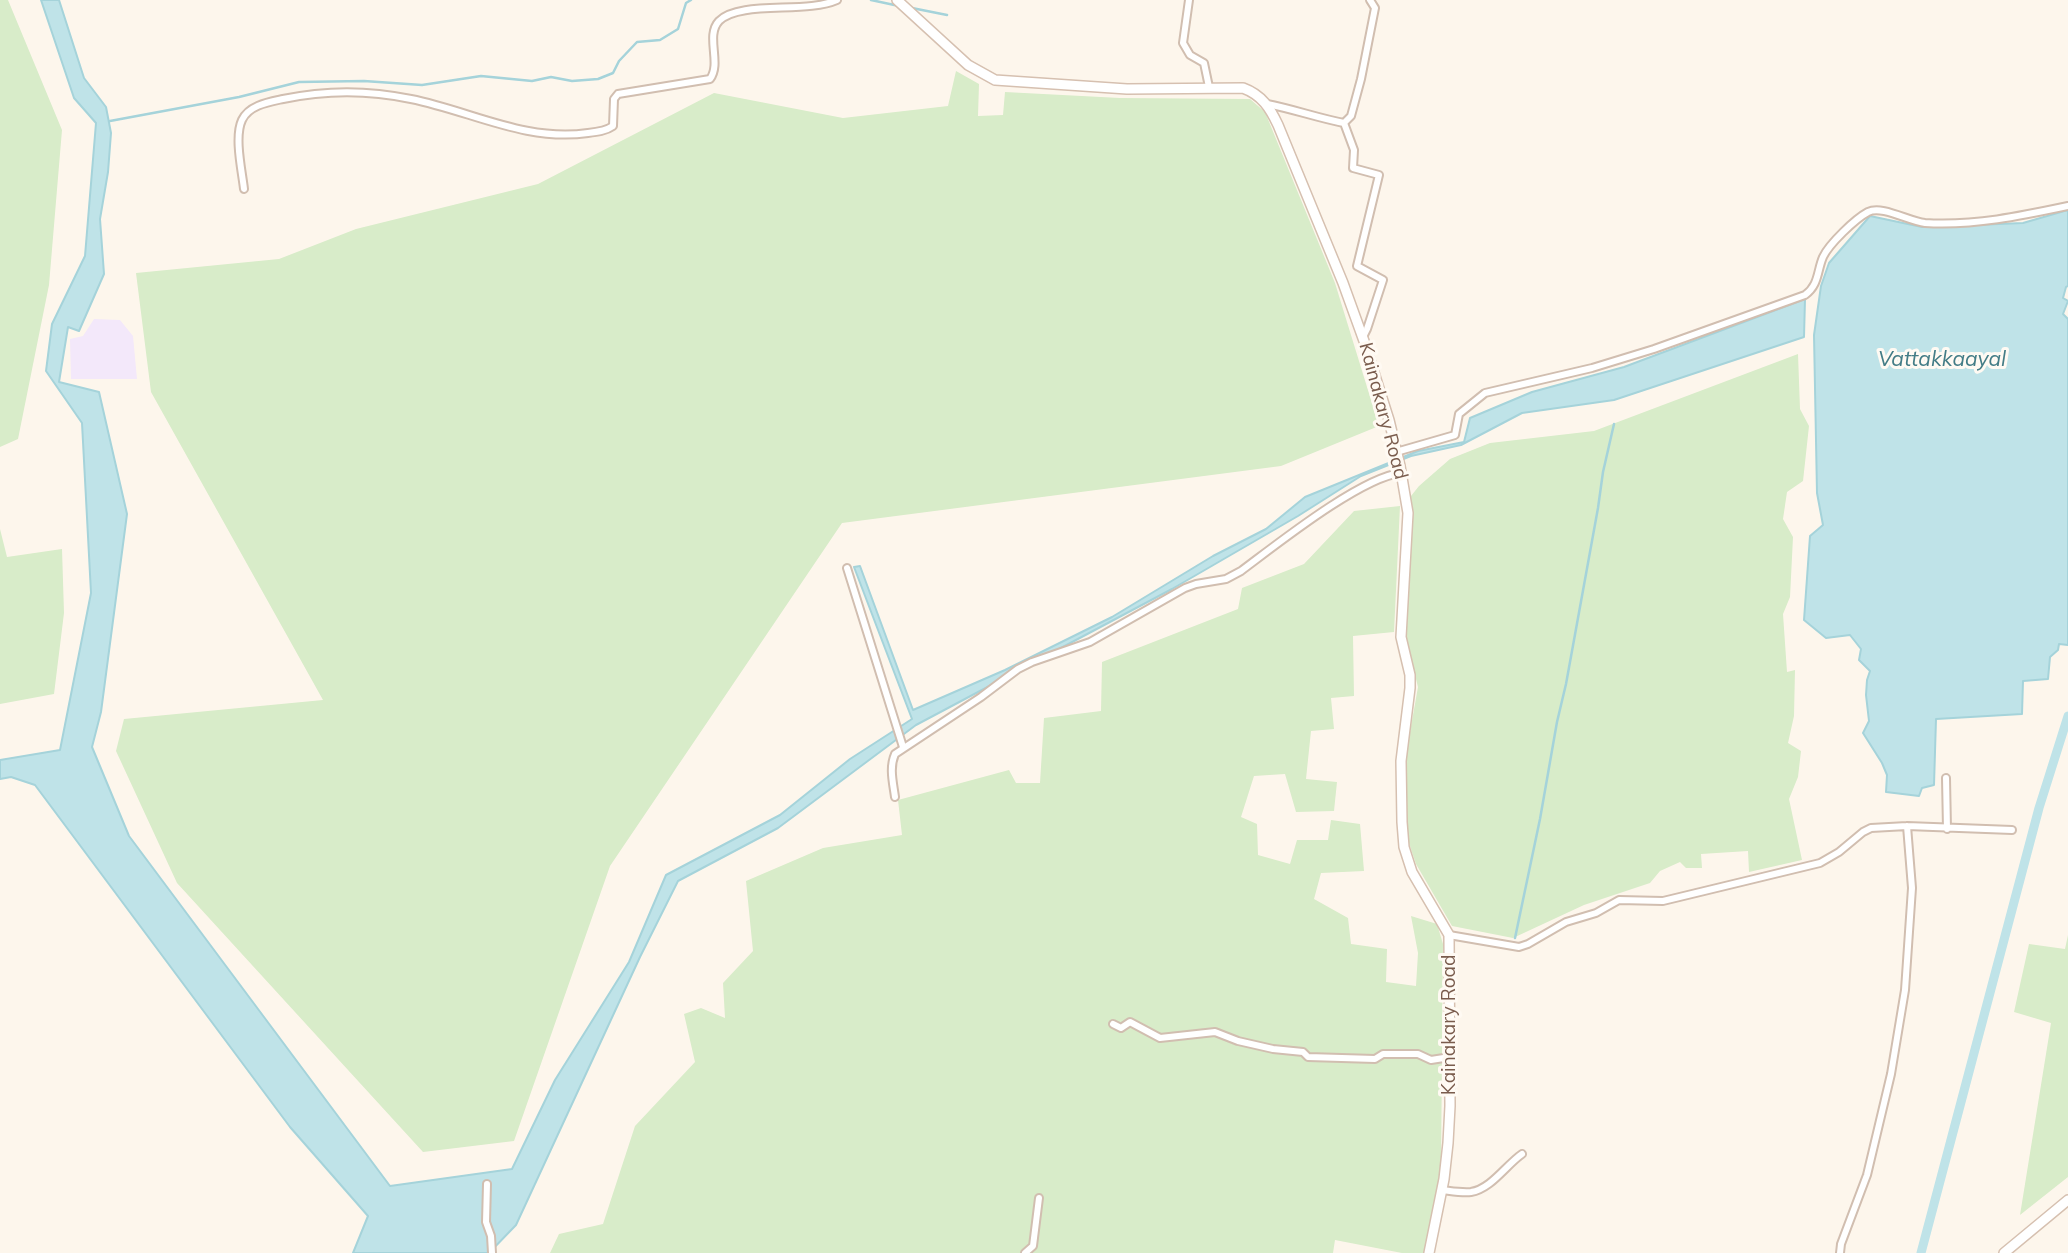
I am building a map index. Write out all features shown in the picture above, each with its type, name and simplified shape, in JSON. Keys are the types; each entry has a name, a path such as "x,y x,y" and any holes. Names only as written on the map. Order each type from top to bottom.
{"main road":[{"path":"897,0 968,65 995,80 1127,89 1243,88 1252,91 1267,104"},
{"name":"Kainakary Road","path":"1267,104 1318,221 1363,337 1389,420 1408,513 1401,637 1410,675 1401,761 1400,797 1404,847 1412,872 1449,935 1448,1143 1429,1253"},
{"path":"2004,1253 2068,1200"}],"street":[{"path":"244,189 239,127 246,114 263,104 314,93 367,93 411,99 533,133 572,135 607,130 613,126 614,99 618,94 710,79 714,71 715,27 731,13 772,8 809,8 837,0"},
{"path":"1189,0 1183,43 1190,55 1204,63 1209,87"},
{"path":"1344,123 1351,116 1369,43 1375,8 1370,0"},
{"path":"1267,104 1344,123"},
{"path":"1344,123 1354,150 1353,168 1379,176 1357,266 1383,280 1363,337"},
{"path":"1396,453 1455,435 1459,414 1485,393 1592,368 1654,349 1805,295 1813,288 1828,250 1844,232 1871,211 1882,211 1930,223 1996,221 2068,206"},
{"path":"895,797 892,762 895,754 1018,669 1090,642 1185,588 1226,579 1334,505 1401,469"},
{"path":"847,568 903,747"},
{"path":"1946,778 1947,828"},
{"path":"1449,935 1519,947 1566,922 1596,913 1619,900 1663,901 1820,863 1871,828 1907,826 2012,830"},
{"path":"1840,1253 1867,1175 1891,1074 1905,990 1912,888 1907,826"},
{"path":"1113,1024 1121,1028 1130,1022 1160,1038 1214,1032 1273,1049 1303,1052 1308,1057 1375,1059 1383,1054 1418,1054 1427,1060 1450,1057"},
{"path":"1442,1190 1474,1192 1490,1183 1522,1154"},
{"path":"487,1184 486,1222 491,1236 492,1253"},
{"path":"1026,1253 1032,1247 1040,1198"}],"shaded area":[{"path":"94,319 120,320 133,336 137,379 71,379 70,339 83,336"}],"green space":[{"path":"0,0 8,0 62,130 49,285 18,439 0,447"},
{"path":"956,71 979,84 978,116 1003,115 1005,92 1120,98 1250,99 1265,112 1335,283 1379,426 1281,466 842,523 610,866 514,1141 423,1152 177,883 116,751 124,719 323,700 151,392 136,273 279,259 356,229 538,184 714,93 843,118 948,106"},
{"path":"1798,354 1800,409 1809,426 1803,481 1787,492 1783,519 1793,537 1790,597 1783,614 1787,672 1795,670 1794,716 1788,743 1801,751 1798,777 1789,799 1802,860 1749,872 1748,851 1701,854 1702,868 1686,868 1680,862 1660,871 1650,883 1584,905 1513,938 1452,926 1416,864 1409,843 1405,798 1407,749 1418,687 1405,635 1411,496 1450,459 1490,443 1594,431"},
{"path":"1400,506 1394,632 1353,636 1354,696 1331,698 1334,729 1311,731 1306,779 1337,782 1334,811 1296,812 1285,774 1254,776 1241,817 1257,824 1258,855 1290,864 1297,840 1328,840 1331,820 1360,824 1364,871 1321,873 1314,899 1348,918 1351,944 1387,949 1386,982 1416,986 1418,953 1411,916 1437,924 1443,944 1441,1168 1424,1253 1402,1253 1335,1240 1333,1253 550,1253 559,1234 603,1224 635,1126 695,1062 684,1014 701,1008 725,1018 723,983 753,951 746,881 823,848 902,835 898,800 1009,770 1016,783 1040,783 1044,718 1101,711 1102,662 1238,609 1242,588 1304,564 1354,511"},
{"path":"0,529 7,557 62,549 64,613 54,694 0,704"},
{"path":"2068,935 2068,1177 2020,1215 2051,1023 2014,1012 2029,944 2065,949"}],"water":[{"path":"41,0 59,0 84,78 106,107 111,133 100,219 104,274 79,331 68,327 59,382 99,392 127,514 101,712 92,747 129,836 390,1186 512,1169 555,1080 629,962 666,875 780,815 850,759 912,719 854,567 860,566 913,710 1005,670 1112,617 1213,556 1266,529 1305,497 1418,451 1464,442 1470,418 1532,392 1624,367 1805,299 1804,337 1614,400 1522,413 1461,445 1411,456 1361,476 1172,589 916,725 778,828 678,881 516,1225 489,1253 353,1253 368,1216 290,1127 35,785 11,777 0,779 0,760 60,750 91,593 82,423 46,371 52,324 85,256 96,123 74,98"},
{"name":"Vattakkaayal","path":"2068,210 2068,286 2063,298 2068,301 2063,314 2068,319 2068,645 2059,644 2058,650 2050,657 2048,679 2023,681 2022,714 1936,719 1934,785 1922,788 1919,796 1886,792 1887,775 1863,733 1869,721 1866,695 1870,671 1859,660 1861,649 1850,635 1826,638 1804,620 1810,536 1823,525 1817,493 1814,335 1821,286 1829,263 1870,216 1922,227 2023,223"}],"waterway":[{"path":"110,121 239,97 299,82 364,81 422,85 481,76 532,81 551,77 572,81 598,79 613,73 619,61 637,42 660,40 678,29 686,3 691,0"},
{"path":"871,0 899,6"},
{"path":"912,8 947,15"},
{"path":"1515,938 1614,424"},
{"path":"1921,1253 2039,808 2068,716"}]}
